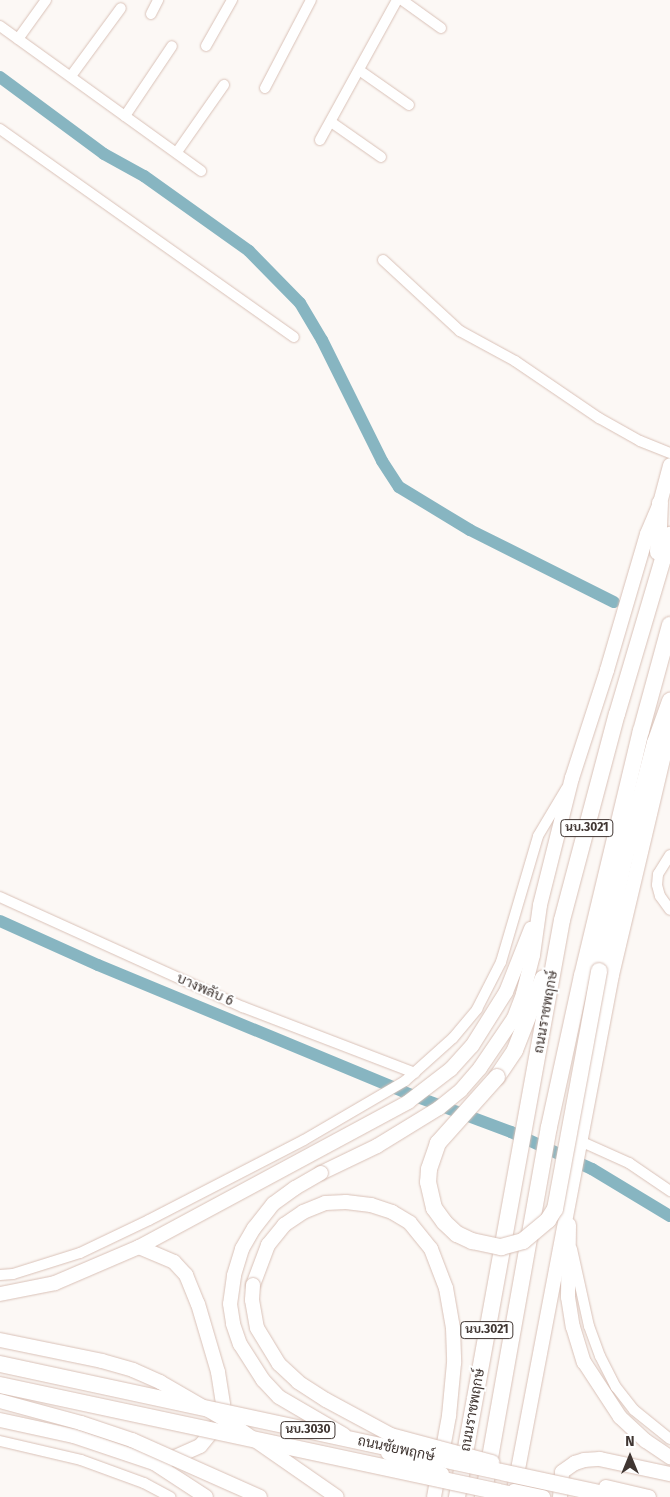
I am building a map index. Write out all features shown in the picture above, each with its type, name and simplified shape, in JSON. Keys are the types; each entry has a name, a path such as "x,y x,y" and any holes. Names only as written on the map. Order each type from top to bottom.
{"main road":[{"path":"543,1497 438,1473 340,1434 279,1397 263,1380 240,1344 233,1324 230,1304 234,1276 246,1242 254,1228 273,1204 295,1188 321,1173 420,1121 461,1090 480,1068 514,1018 523,994 533,955 540,905 572,778 607,670 647,534 660,503 670,465"},
{"path":"656,587 660,503"},
{"name":"ถนนราชพฤกษ์","path":"457,1497 562,920 617,714 670,535"},
{"name":"ถนนราชพฤกษ์","path":"483,1497 549,1128 584,966 641,730 670,625"},
{"path":"562,920 538,994 515,1050 497,1078 438,1143 429,1169 428,1182 434,1208 444,1222 457,1234 472,1241 501,1247 523,1241 548,1220 556,1208 599,971 655,743 670,701"},
{"path":"513,1497 617,951 670,729"},
{"path":"0,1294 55,1282 139,1247 408,1102 451,1069 472,1046 492,1017 510,983 540,905"},
{"path":"434,1497 450,1407 454,1363 453,1328 446,1288 431,1249 410,1223 392,1212 371,1204 325,1203 303,1212 284,1226 268,1245 253,1285 252,1300 257,1328 279,1364 298,1382 342,1409 399,1437 469,1457 649,1497"},
{"path":"567,1207 570,1238 568,1297 573,1327 584,1362 620,1417 646,1441 670,1457"},
{"path":"139,1247 174,1262 186,1275 198,1304 218,1372 223,1405 218,1424 200,1446 171,1459 154,1463"},
{"path":"0,1340 102,1361 133,1370 160,1382 228,1422 337,1497"},
{"name":"ถนนชัยพฤกษ์","path":"0,1364 617,1497"},
{"name":"ถนนชัยพฤกษ์","path":"0,1384 523,1497"},
{"path":"0,1401 81,1423 132,1440 260,1497"},
{"path":"0,1420 74,1436 154,1463 206,1497"},
{"path":"560,1497 562,1472 575,1463 584,1460 600,1459 670,1474"}],"street":[{"path":"18,39 46,0"},
{"path":"151,14 158,0"},
{"path":"206,46 232,0"},
{"path":"265,88 311,0"},
{"path":"320,140 397,0"},
{"path":"402,0 440,28"},
{"path":"71,76 121,8"},
{"path":"0,26 201,171"},
{"path":"125,116 172,46"},
{"path":"359,70 409,105"},
{"path":"176,152 224,85"},
{"path":"330,122 381,157"},
{"path":"0,129 294,337"},
{"path":"383,260 460,330 515,361 599,418 640,442 670,453"},
{"path":"0,1275 13,1274 80,1253 114,1237 304,1140 405,1082 453,1038 477,1009 500,962 538,836 572,778"},
{"path":"670,855 658,874 657,885 660,896 670,910"},
{"name":"บางพลับ 6","path":"0,897 243,1007 415,1072"},
{"path":"579,1148 629,1163 670,1191"},
{"path":"570,1238 589,1326 600,1356 616,1387 634,1410 670,1439"},
{"path":"0,1441 81,1460 144,1483 170,1497"}],"waterway":[{"path":"0,77 104,154 144,176 249,251 300,303 322,340 382,461 399,487 470,530 614,602"},
{"path":"0,921 98,965 404,1092 511,1132 592,1169 670,1216"}]}
